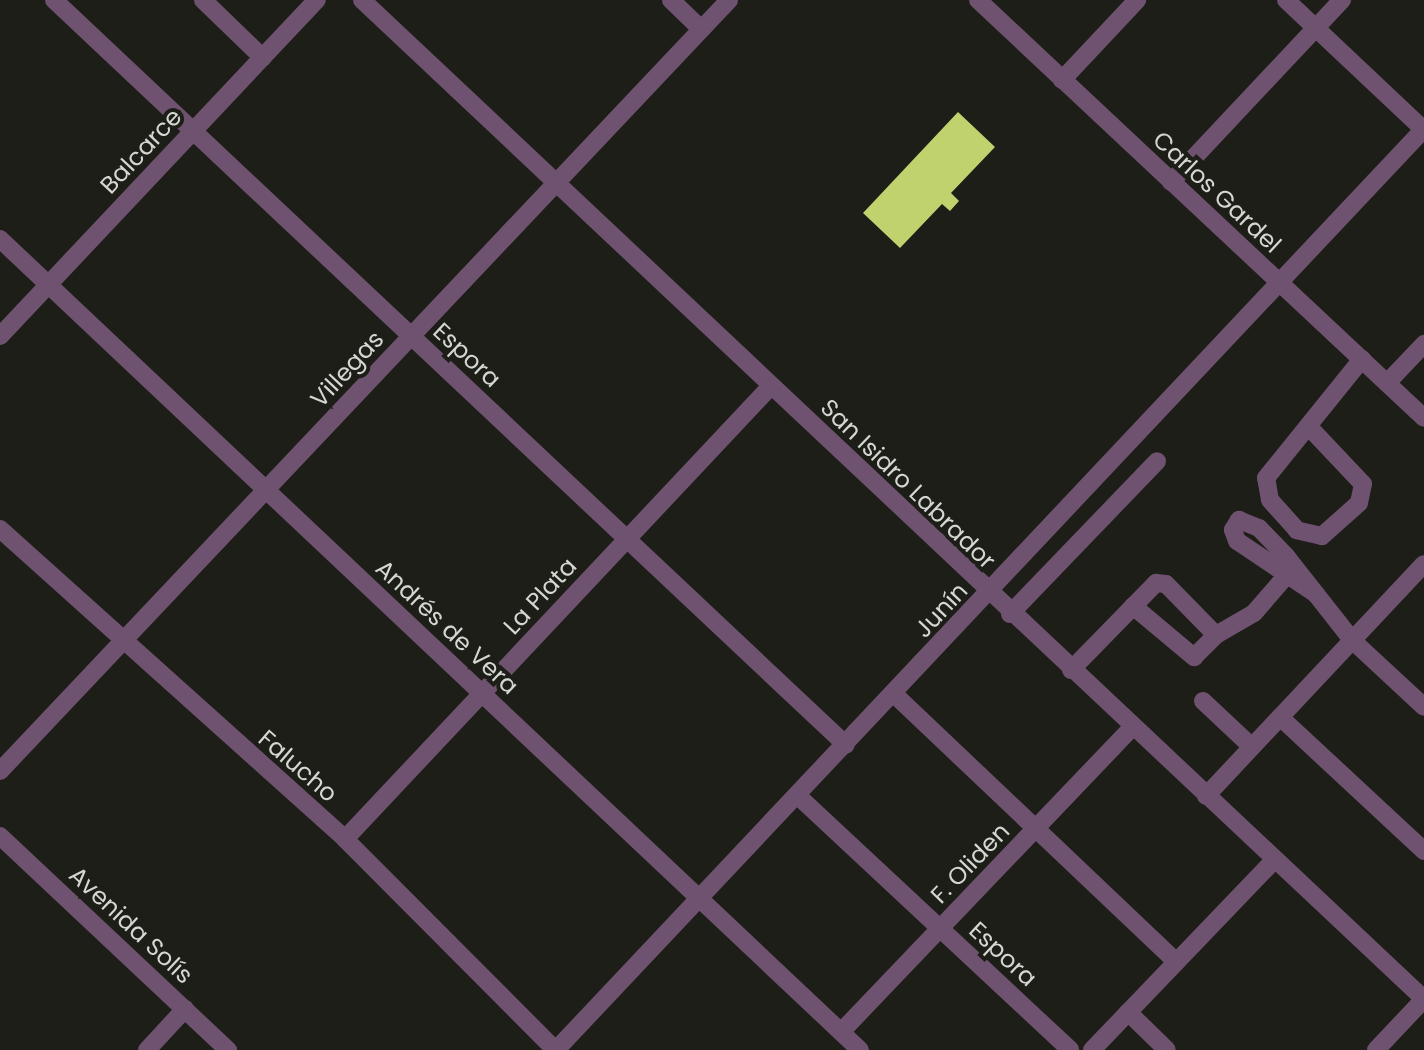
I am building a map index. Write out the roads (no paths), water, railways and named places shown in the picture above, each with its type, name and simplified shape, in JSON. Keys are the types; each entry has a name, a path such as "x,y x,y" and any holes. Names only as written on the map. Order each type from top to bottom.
{"street":[{"name":"Espora","path":"54,0 846,745"},
{"path":"203,0 263,58"},
{"name":"Balcarce","path":"0,336 317,0"},
{"name":"San Isidro Labrador","path":"362,0 1010,614 1424,999"},
{"path":"671,0 701,29"},
{"name":"Villegas","path":"0,771 729,0"},
{"name":"Carlos Gardel","path":"978,0 1424,418"},
{"path":"1062,80 1137,0"},
{"path":"1286,0 1424,130"},
{"path":"1171,182 1342,0"},
{"name":"Junín","path":"556,1050 1424,130"},
{"name":"Andrés de Vera","path":"0,239 860,1050"},
{"path":"1387,383 1424,344"},
{"path":"1310,428 1363,484 1359,503 1322,536 1297,530 1265,490 1270,469 1310,428 1362,359"},
{"name":"La Plata","path":"345,839 771,386"},
{"path":"1010,614 1157,461"},
{"path":"1316,594 1237,541 1233,530 1239,520 1259,528 1316,594 1352,640 1424,707"},
{"name":"Falucho","path":"0,529 121,642 345,839 556,1050"},
{"path":"1206,796 1424,564"},
{"path":"1133,606 1188,655 1200,654 1216,635 1254,613 1286,576"},
{"path":"1071,670 1156,583 1166,584 1216,635"},
{"path":"894,694 1176,962"},
{"path":"1203,701 1252,747"},
{"path":"1280,717 1424,851"},
{"name":"F. Oliden","path":"841,1032 1132,728"},
{"name":"Espora","path":"798,796 1070,1050"},
{"name":"Avenida Solís","path":"0,836 228,1050"},
{"path":"1092,1050 1274,860"},
{"path":"1376,1050 1424,999"},
{"path":"147,1050 185,1009"},
{"path":"1128,1012 1167,1050"}]}
